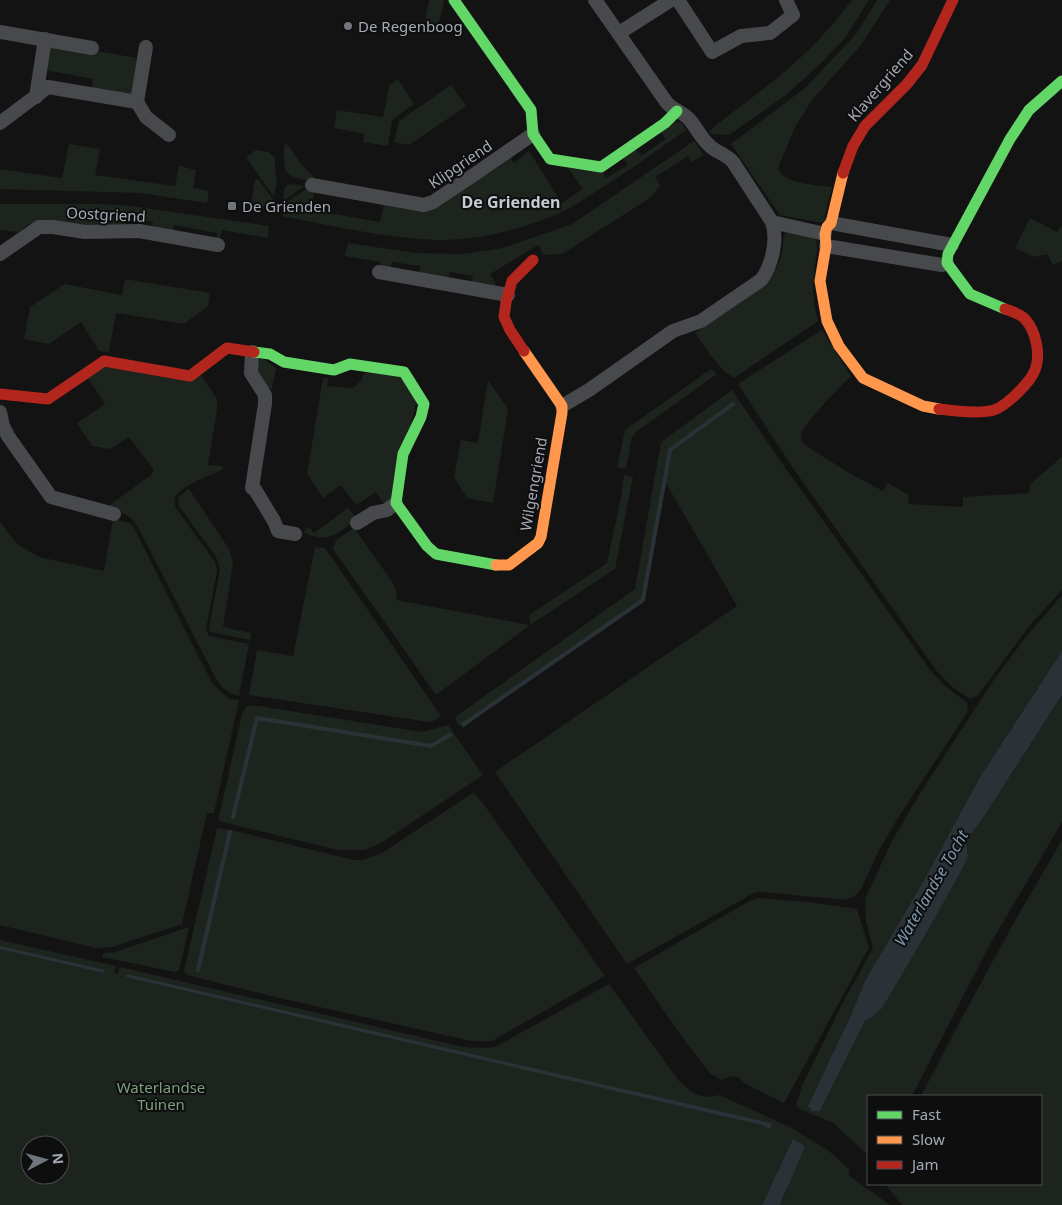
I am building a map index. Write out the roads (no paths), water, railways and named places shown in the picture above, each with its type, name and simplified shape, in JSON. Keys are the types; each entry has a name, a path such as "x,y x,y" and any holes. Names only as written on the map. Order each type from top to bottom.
{"street":[{"path":"454,0 531,110 533,134 550,159 601,167 665,123 677,111"},
{"path":"533,260 512,281 504,317 510,330 562,406 589,390 673,331 701,321 761,280 769,266 774,233 772,222 733,162 728,156 709,146 686,117 667,103 595,0"},
{"path":"618,34 671,0"},
{"path":"678,0 712,52 741,36 770,33 793,15 786,0"},
{"name":"Klavergriend","path":"947,263 970,294 1024,317 1034,331 1037,348 1035,370 1017,394 994,410 958,412 923,406 864,378 839,346 827,320 820,281 827,234 844,167 859,135 883,104 903,89 922,65 953,0"},
{"path":"0,32 92,48"},
{"path":"36,97 45,39"},
{"path":"146,47 137,102 146,117 169,135"},
{"path":"772,222 827,234 942,265 947,263 952,245 1010,138 1029,110 1062,81"},
{"path":"0,123 48,87 137,102"},
{"name":"Klipgriend","path":"312,185 424,205 468,179 533,134"},
{"name":"Oostgriend","path":"0,254 39,227 86,232 138,231 218,245"},
{"path":"827,234 952,245"},
{"path":"379,272 508,295"},
{"path":"0,394 48,399 104,361 190,376 227,348 270,354 284,362 334,370 350,364 404,372 424,404 424,410 422,418 403,454 396,504 387,510 373,513 357,523"},
{"path":"252,352 251,373 265,395 252,488 254,488 274,521 278,531 295,534"},
{"name":"Wilgengriend","path":"396,504 427,546 436,554 496,565 509,565 538,543 541,537 562,406"},
{"path":"0,412 3,426 8,436 51,497 114,514"}],"water":[{"name":"Waterlandse Tocht","path":"1062,651 1062,695 983,818 966,841 968,856 932,923 882,1008 865,1021 820,1111 812,1111 808,1106 865,981 923,882 980,777"},
{"path":"0,946 105,970 104,973 0,949"},
{"path":"127,974 772,1124 770,1129 762,1125 126,977"},
{"path":"793,1139 805,1146 780,1205 762,1205"}],"waterway":[{"path":"464,724 643,600 670,450 733,404"},
{"path":"233,817 257,718 431,746 450,735"},
{"path":"198,970 230,832"}],"place":[{"name":"De Regenboog","path":"348,26"},
{"name":"De Grienden","path":"232,206"}],"district":[{"name":"De Grienden","path":"511,202"}],"park label":[{"name":"Waterlandse Tuinen","path":"161,1096"}]}
